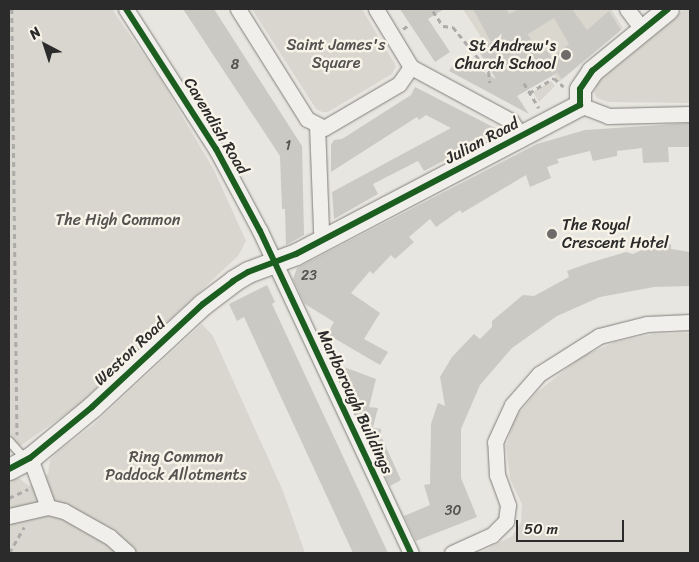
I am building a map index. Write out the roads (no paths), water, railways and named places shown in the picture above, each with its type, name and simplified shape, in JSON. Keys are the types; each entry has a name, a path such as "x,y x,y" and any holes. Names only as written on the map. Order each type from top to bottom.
{"street":[{"name":"Cavendish Road","path":"126,9 216,149 274,262"},
{"path":"238,9 307,119 324,128 334,124 399,84 411,67"},
{"path":"376,9 411,67 511,121 521,136"},
{"path":"627,9 643,30"},
{"name":"Julian Road","path":"274,262 325,239 521,136 580,97 592,72 668,9"},
{"path":"580,97 608,116 690,114"},
{"path":"317,125 321,230 325,239"},
{"name":"Weston Road","path":"22,463 92,407 218,292 248,272 274,262"},
{"name":"Marlborough Buildings","path":"274,262 411,553"},
{"path":"452,553 492,535 506,522 508,505 496,475 495,442 512,405 540,374 578,346 607,333 647,324 690,322"},
{"path":"22,463 38,485 48,507"},
{"path":"9,516 48,507 86,522 128,553"}],"lane":[{"path":"13,440 22,463"}],"place":[{"name":"St Andrew's Church School","path":"566,55"},
{"name":"The Royal Crescent Hotel","path":"552,234"}],"park label":[{"name":"Saint James's Square","path":"336,54"},
{"name":"The High Common","path":"118,220"},
{"name":"Ring Common Paddock Allotments","path":"176,466"}]}
